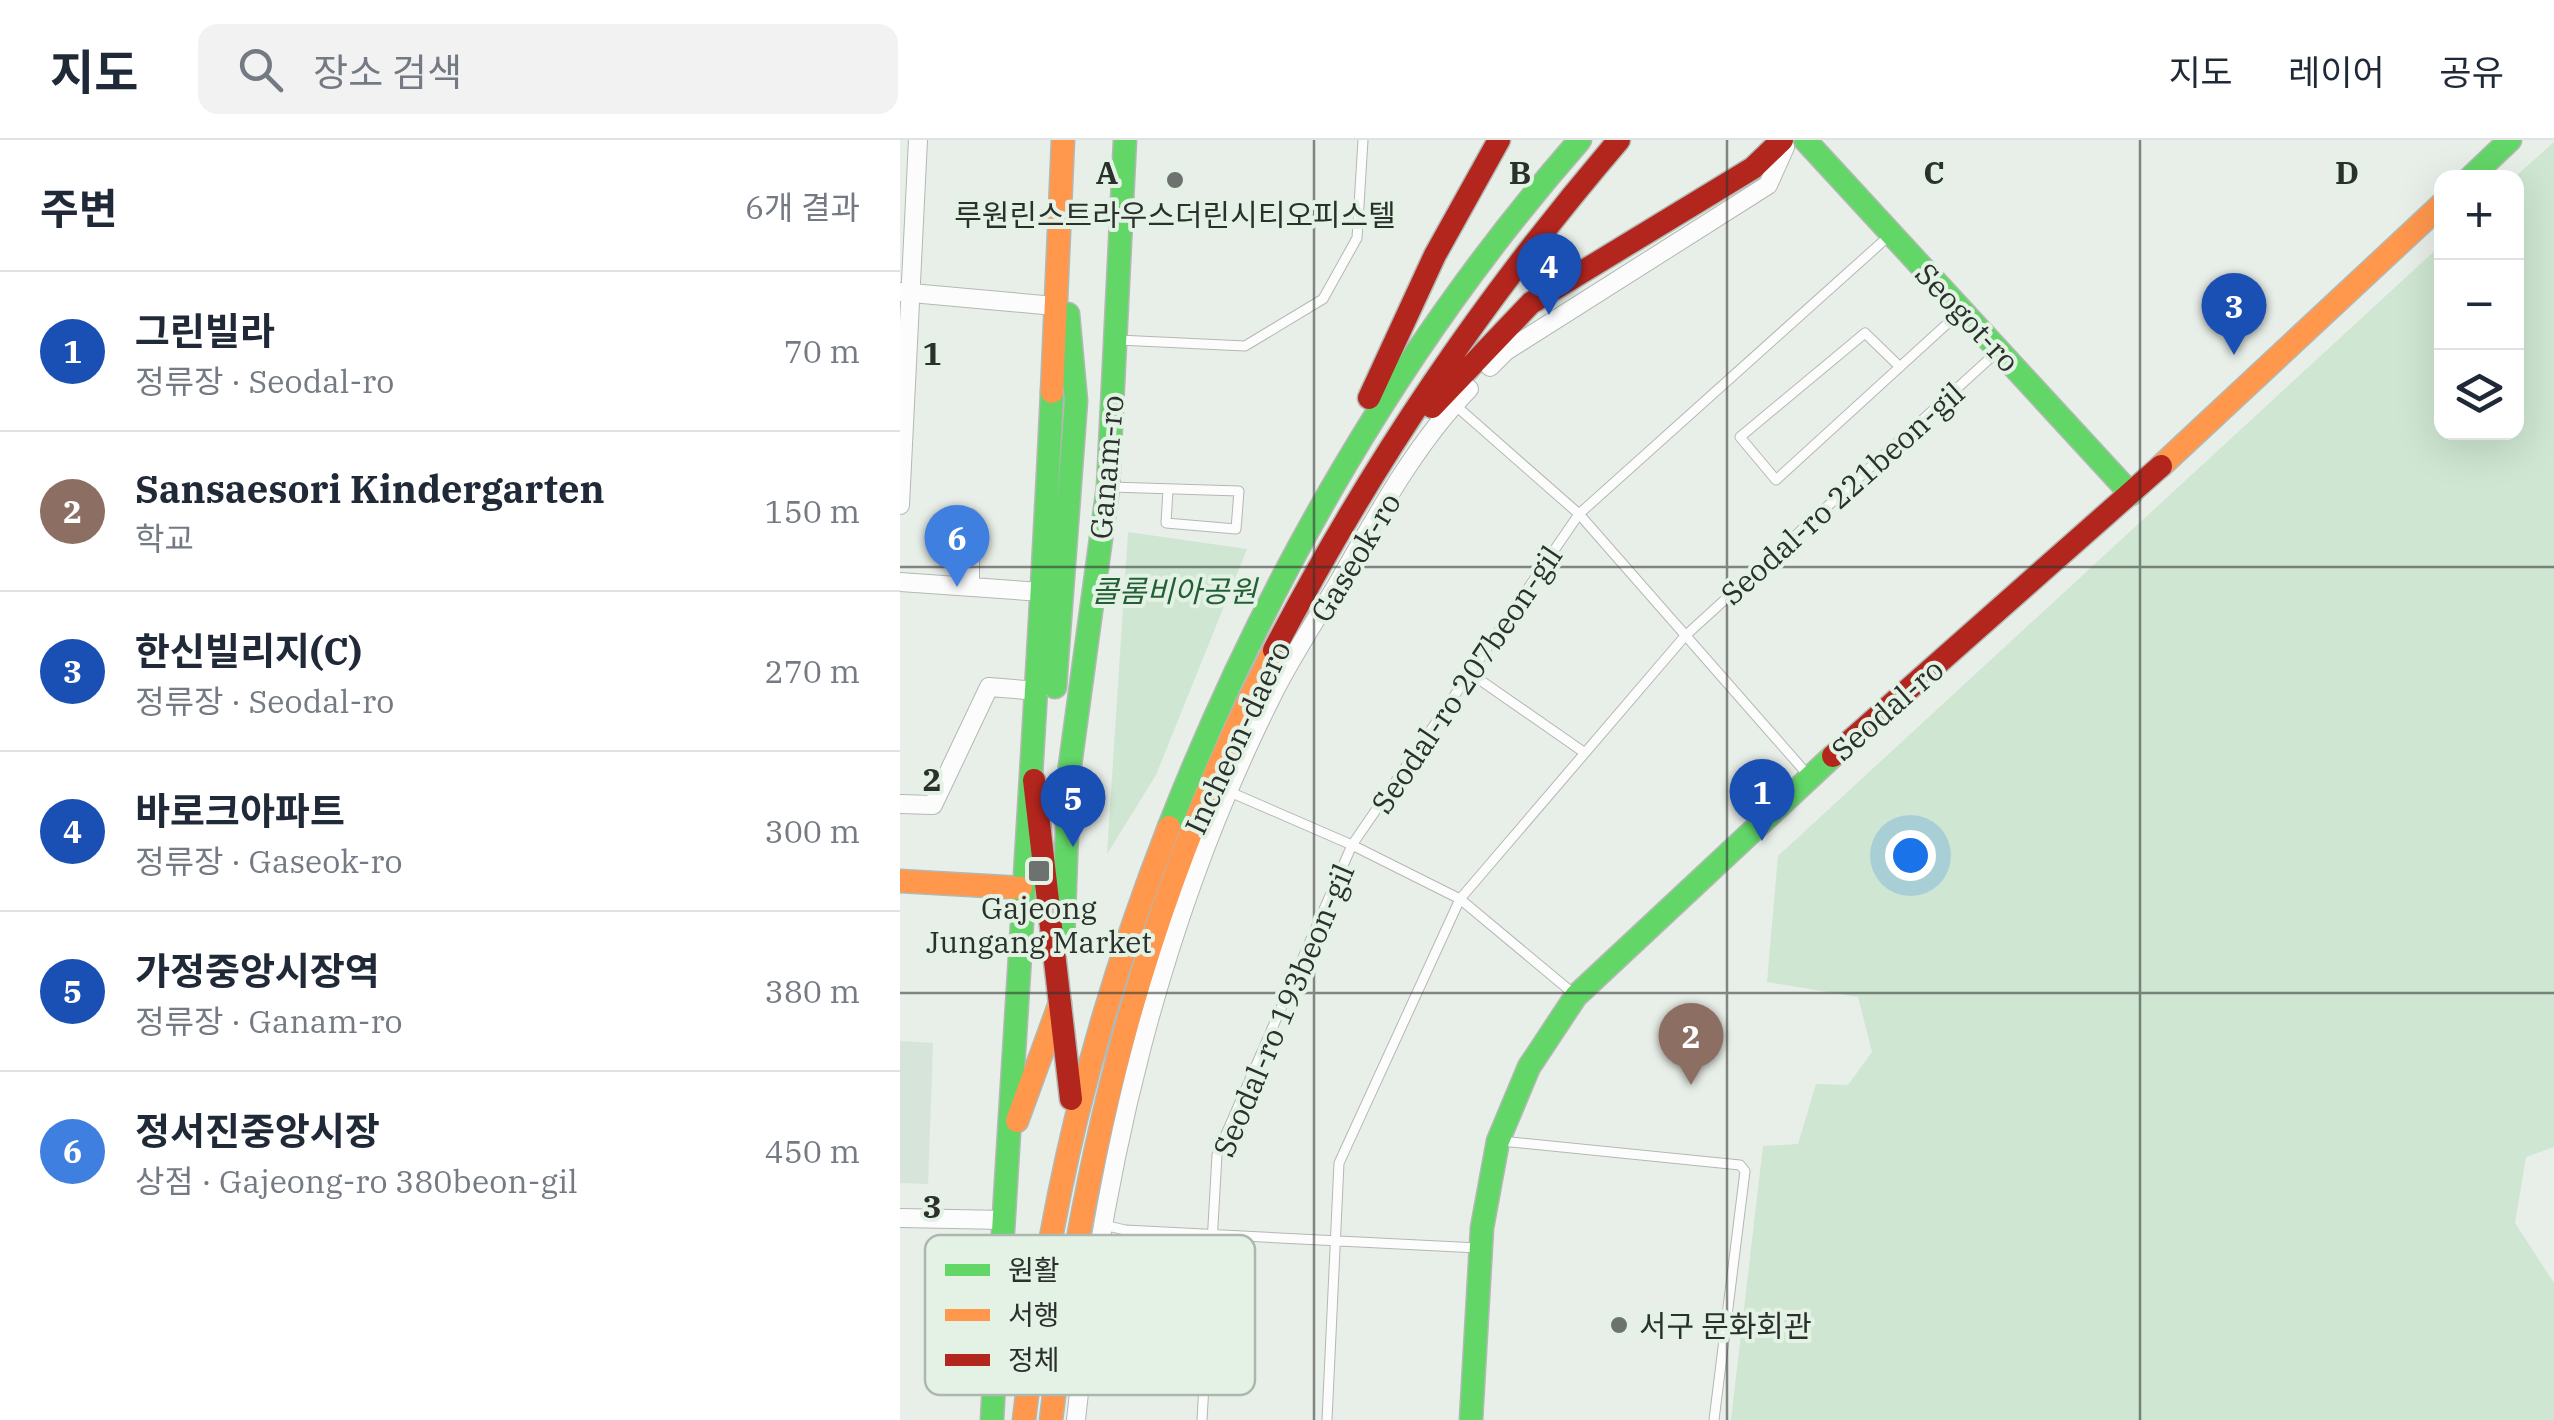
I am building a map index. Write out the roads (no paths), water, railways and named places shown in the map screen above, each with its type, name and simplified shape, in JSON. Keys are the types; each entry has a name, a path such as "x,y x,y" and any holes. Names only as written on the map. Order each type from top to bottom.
{"main road":[{"name":"Ganam-ro","path":"1004,1235 1021,888 1034,780 1039,691 1063,140"},
{"name":"Ganam-ro","path":"1009,1144 1060,1000 1069,773 1108,490 1125,140"},
{"path":"1294,554 1436,255 1499,140"},
{"name":"Incheon-daero","path":"1051,1235 1073,1117 1102,1008 1189,772 1294,554 1395,386 1488,256 1580,140"},
{"name":"Incheon-daero","path":"1078,1235 1123,1029 1161,911 1209,786 1329,550 1466,328 1569,195 1619,140"},
{"path":"1385,456 1531,303 1753,168 1786,140"},
{"name":"Seogot-ro","path":"1805,140 2131,494"},
{"path":"2478,170 2510,140"},
{"name":"Seodal-ro","path":"1471,1420 1481,1248 1498,1141 1529,1067 1576,996 1809,777 2131,494 2434,211"},
{"path":"1043,828 1076,401 1060,229"},
{"path":"1070,494 1088,507 1108,490"},
{"path":"1034,780 1043,828 1073,1117"},
{"path":"900,881 1021,888"},
{"name":"Ganam-ro","path":"992,1420 994,1395"},
{"name":"Incheon-daero","path":"1024,1420 1027,1395"},
{"name":"Incheon-daero","path":"1051,1420 1054,1395"}],"street":[{"name":"Gaseok-ro","path":"1101,1235 1144,1038 1181,912 1273,693 1373,522 1454,405 1506,350 1768,185 1786,140"},
{"path":"900,505 912,145"},
{"path":"905,292 1055,306"},
{"path":"970,518 970,586"},
{"path":"900,582 1042,592"},
{"path":"900,804 933,805 989,687 1039,691"},
{"path":"900,1218 1005,1220"},
{"name":"Gaseok-ro","path":"1076,1420 1079,1395"}],"lane":[{"path":"1115,340 1245,346 1323,299 1357,238 1363,140"},
{"path":"1578,514 1892,234"},
{"path":"1900,367 1865,332 1740,437 1776,480 1900,367 1962,310"},
{"name":"Seodal-ro 221beon-gil","path":"1684,636 1998,350"},
{"path":"1454,405 1578,514 1809,777"},
{"path":"1108,490 1168,490 1239,491 1236,529 1166,522 1168,490"},
{"name":"Seodal-ro 207beon-gil","path":"1352,845 1578,514"},
{"path":"1327,1420 1339,1163 1460,899 1684,636"},
{"path":"1470,673 1585,752"},
{"name":"Seodal-ro 207beon-gil","path":"1230,792 1352,845 1460,899 1576,996"},
{"name":"Seodal-ro 193beon-gil","path":"1212,1235 1220,1144 1352,845"},
{"path":"1498,1141 1740,1166 1745,1171 1714,1420"},
{"path":"1102,1224 1124,1230 1212,1235"},
{"path":"1255,1237 1481,1248"},
{"name":"Seodal-ro 193beon-gil","path":"1202,1420 1203,1395"}],"place":[{"name":"루원린스트라우스더린시티오피스텔","path":"1175,180"},
{"name":"바로크아파트","path":"1549,315"},
{"name":"한신빌리지(C)","path":"2234,355"},
{"name":"정서진중앙시장","path":"957,587"},
{"name":"그린빌라","path":"1762,841"},
{"name":"가정중앙시장역","path":"1073,847"},
{"name":"Gajeong Jungang Market","path":"1039,871"},
{"name":"Sansaesori Kindergarten","path":"1691,1085"},
{"name":"서구 문화회관","path":"1619,1325"}],"park label":[{"name":"콜롬비아공원","path":"1174,590"}]}
